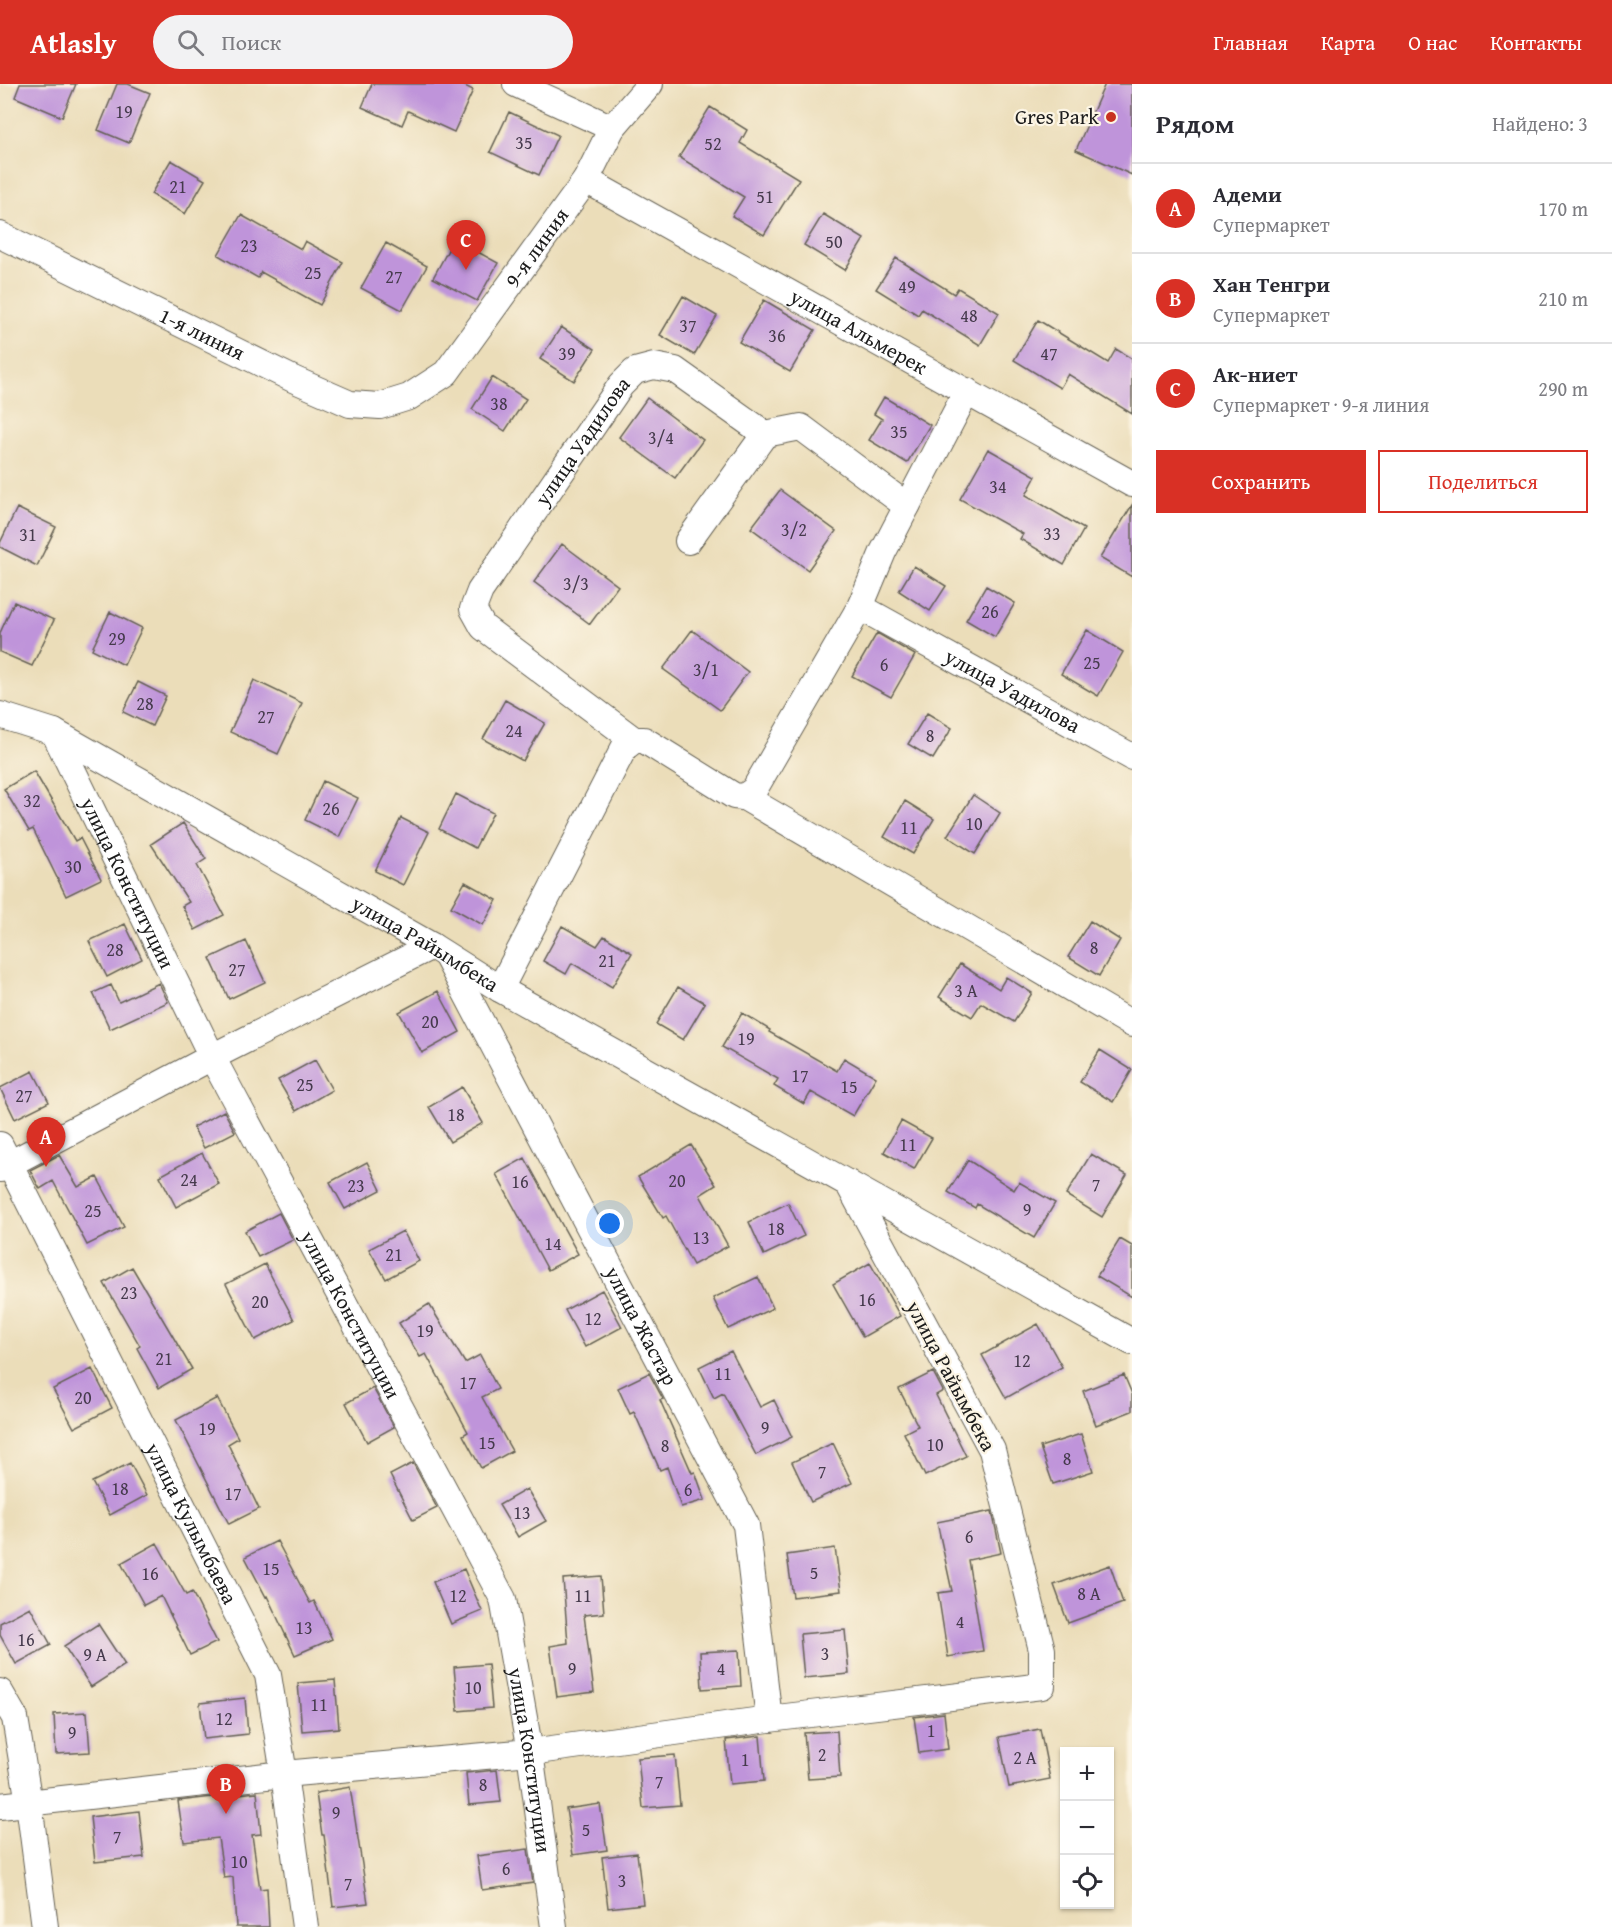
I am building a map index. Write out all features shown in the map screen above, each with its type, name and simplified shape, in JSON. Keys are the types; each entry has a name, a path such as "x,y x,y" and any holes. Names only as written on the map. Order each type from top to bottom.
{"street":[{"path":"516,84 612,128"},
{"name":"9-я линия","path":"409,397 447,373 586,180 612,128 650,84"},
{"name":"улица Альмерек","path":"586,180 1132,484"},
{"name":"1-я линия","path":"0,235 293,379 350,404 380,406 409,397"},
{"name":"улица Уадилова","path":"634,740 483,627 473,609 480,591 621,385 635,372 654,366 675,370 765,434"},
{"path":"744,797 754,790 860,607 883,552 967,392"},
{"path":"688,541 765,434 801,427 907,506"},
{"name":"улица Уадилова","path":"860,607 1132,757"},
{"name":"улица Райымбека","path":"0,715 54,732 439,950 500,989 1132,1342"},
{"name":"улица Конституции","path":"54,732 212,1057 503,1599 530,1752 554,1927"},
{"path":"500,989 624,748 634,740 644,740 724,791 734,796 744,797 1132,1024"},
{"path":"3,1159 439,950"},
{"name":"улица Жастар","path":"439,950 746,1525 769,1719"},
{"name":"улица Кулымбаева","path":"3,1159 268,1675 305,1927"},
{"name":"улица Райымбека","path":"769,1719 1042,1686 1042,1650 992,1450 848,1183"},
{"path":"0,1692 15,1718 45,1927"},
{"path":"0,1806 284,1774 530,1752 769,1719"}],"building":[{"path":"20,84 76,84 62,117 15,97"},
{"path":"117,84 128,84 150,93 129,143 98,130"},
{"path":"372,84 461,84 473,90 454,132 408,111 402,125 362,107"},
{"name":"Gres Park","path":"1105,84 1132,84 1132,175 1076,150"},
{"path":"710,107 747,130 740,143 799,179 764,235 732,216 744,197 679,157"},
{"path":"509,112 558,135 539,175 490,152"},
{"path":"171,160 205,180 185,214 151,194"},
{"path":"823,214 864,239 845,270 804,245"},
{"path":"241,215 301,249 305,241 343,262 320,305 261,272 258,278 218,255"},
{"path":"454,239 498,263 477,301 433,278"},
{"path":"386,243 427,266 402,310 361,288"},
{"path":"896,258 954,294 958,288 999,313 980,345 922,309 918,315 876,289"},
{"path":"683,296 717,316 694,355 660,335"},
{"path":"764,300 815,330 790,372 739,342"},
{"path":"1038,320 1108,363 1116,349 1132,359 1132,414 1068,374 1060,388 1014,360"},
{"path":"561,327 595,349 574,381 540,359"},
{"path":"492,377 526,399 505,431 472,409"},
{"path":"884,397 930,425 907,463 869,440 882,419 874,414"},
{"path":"647,398 703,440 675,478 619,437"},
{"path":"988,449 1036,476 1026,495 1084,529 1064,565 1020,539 1023,534 960,499"},
{"path":"780,490 836,531 808,570 751,528"},
{"path":"1132,505 1132,577 1100,558"},
{"path":"17,508 56,527 37,566 0,547"},
{"path":"562,544 618,586 590,624 534,582"},
{"path":"914,566 946,586 930,611 899,591"},
{"path":"986,586 1015,603 995,637 966,620"},
{"path":"14,602 54,620 32,666 0,652 0,633"},
{"path":"110,612 142,628 124,665 92,649"},
{"path":"692,630 748,672 720,710 663,669"},
{"path":"1087,630 1123,652 1098,696 1061,674"},
{"path":"877,633 915,655 891,697 852,676"},
{"path":"254,680 302,703 278,754 230,732"},
{"path":"138,682 166,696 152,726 123,712"},
{"path":"505,700 545,723 523,761 483,739"},
{"path":"927,713 952,728 933,759 908,744"},
{"path":"34,771 75,841 80,838 101,879 66,896 33,829 29,831 4,789"},
{"path":"323,781 358,798 339,837 305,820"},
{"path":"456,794 493,813 475,848 439,829"},
{"path":"973,795 1000,813 975,854 947,836"},
{"path":"905,801 934,819 913,854 884,837"},
{"path":"401,818 429,832 403,885 375,871"},
{"path":"183,823 206,859 197,865 224,915 195,930 182,906 189,902 151,844"},
{"path":"465,882 497,900 483,925 451,907"},
{"path":"1090,921 1120,940 1099,976 1068,957"},
{"path":"125,924 142,959 107,977 89,941"},
{"path":"562,926 597,946 604,936 632,953 612,987 572,963 566,974 543,961"},
{"path":"246,941 265,982 229,999 210,958"},
{"path":"960,964 999,989 1006,977 1032,993 1014,1022 981,1003 972,1017 939,997"},
{"path":"159,983 168,1002 110,1029 93,993 111,985 119,1002"},
{"path":"678,987 705,1003 683,1040 656,1024"},
{"path":"438,991 460,1032 422,1053 399,1012"},
{"path":"742,1013 770,1030 769,1032 837,1071 844,1058 876,1077 853,1116 811,1092 804,1104 774,1086 778,1079 722,1047"},
{"path":"1100,1050 1132,1070 1113,1102 1080,1082"},
{"path":"315,1060 332,1090 296,1111 278,1080"},
{"path":"33,1071 49,1102 15,1119 0,1088"},
{"path":"462,1087 483,1123 450,1142 429,1107"},
{"path":"224,1111 235,1132 204,1148 193,1127"},
{"path":"901,1121 932,1138 914,1169 884,1152"},
{"path":"691,1145 716,1185 700,1195 728,1246 693,1265 666,1216 663,1218 638,1177"},
{"path":"202,1153 219,1184 176,1207 160,1176"},
{"path":"1091,1154 1127,1175 1102,1217 1066,1195"},
{"path":"59,1155 78,1187 97,1177 124,1227 87,1245 53,1181 40,1189 30,1170"},
{"path":"525,1158 578,1254 548,1270 496,1174"},
{"path":"968,1160 1014,1190 1019,1182 1055,1203 1034,1238 977,1204 975,1208 948,1192"},
{"path":"367,1162 381,1190 345,1209 330,1182"},
{"path":"788,1203 804,1236 764,1255 749,1222"},
{"path":"279,1213 293,1240 258,1257 245,1231"},
{"path":"403,1231 419,1261 386,1279 369,1249"},
{"path":"1120,1239 1132,1246 1132,1297 1097,1276"},
{"path":"870,1263 900,1316 863,1337 833,1284"},
{"path":"265,1264 294,1320 255,1340 226,1284"},
{"path":"132,1267 192,1369 159,1388 137,1348 140,1346 104,1283"},
{"path":"758,1277 773,1308 728,1329 713,1298"},
{"path":"602,1290 622,1327 585,1347 565,1310"},
{"path":"429,1304 465,1363 480,1355 498,1389 482,1397 512,1451 481,1468 463,1435 468,1432 426,1354 420,1357 399,1323"},
{"path":"1038,1324 1062,1367 1006,1398 982,1355"},
{"path":"731,1351 760,1407 774,1400 792,1437 756,1455 723,1393 714,1398 699,1367"},
{"path":"92,1369 112,1408 74,1428 53,1389"},
{"path":"933,1372 943,1391 936,1395 966,1456 925,1476 904,1433 918,1426 899,1389"},
{"path":"649,1373 663,1399 660,1400 692,1473 695,1472 705,1500 681,1507 667,1467 660,1470 634,1412 630,1414 618,1388"},
{"path":"1124,1375 1132,1394 1132,1411 1096,1425 1083,1391"},
{"path":"373,1388 394,1427 367,1442 346,1403"},
{"path":"217,1398 238,1438 228,1444 259,1509 229,1524 176,1420"},
{"path":"1081,1434 1093,1471 1053,1484 1040,1447"},
{"path":"833,1443 852,1483 811,1502 792,1462"},
{"path":"130,1463 147,1495 110,1515 92,1482"},
{"path":"413,1463 437,1508 413,1520 390,1475"},
{"path":"527,1489 546,1521 518,1537 499,1505"},
{"path":"992,1511 1001,1553 968,1560 983,1651 948,1657 938,1593 952,1591 937,1522"},
{"path":"277,1541 310,1603 314,1601 332,1639 295,1655 267,1596 245,1557"},
{"path":"157,1543 186,1595 192,1592 217,1642 190,1655 161,1596 144,1605 121,1563"},
{"path":"835,1548 841,1591 793,1597 787,1555"},
{"path":"1110,1565 1123,1603 1068,1623 1054,1585"},
{"path":"464,1569 482,1611 451,1624 433,1582"},
{"path":"601,1576 604,1613 584,1615 594,1692 557,1697 550,1646 568,1643 563,1579"},
{"path":"30,1607 51,1645 16,1664 0,1635 0,1623"},
{"path":"98,1624 125,1665 91,1687 64,1646"},
{"path":"845,1630 849,1674 804,1678 800,1634"},
{"path":"739,1650 741,1686 702,1689 700,1652"},
{"path":"488,1664 492,1708 458,1711 454,1667"},
{"path":"335,1680 339,1728 302,1731 298,1683"},
{"path":"245,1698 248,1734 204,1739 200,1703"},
{"path":"87,1712 90,1752 56,1754 54,1714"},
{"path":"944,1713 948,1749 919,1753 914,1717"},
{"path":"1040,1729 1050,1779 1009,1787 999,1737"},
{"path":"837,1731 840,1777 808,1779 804,1733"},
{"path":"760,1736 764,1781 730,1784 726,1740"},
{"path":"675,1755 680,1805 643,1808 638,1758"},
{"path":"497,1770 501,1802 469,1805 466,1773"},
{"path":"350,1787 368,1903 333,1907 316,1793"},
{"path":"257,1792 261,1834 252,1835 260,1889 267,1888 269,1927 236,1927 233,1877 224,1878 218,1838 184,1842 178,1801"},
{"path":"600,1804 607,1850 573,1855 566,1809"},
{"path":"139,1811 144,1857 95,1862 90,1817"},
{"path":"528,1849 533,1883 482,1890 477,1856"},
{"path":"637,1853 643,1904 608,1908 602,1857"}],"place":[{"name":"Gres Park","path":"1111,117"},
{"name":"Ак-ниет","path":"466,270"},
{"name":"Адеми","path":"46,1167"},
{"name":"Хан Тенгри","path":"226,1814"}]}
